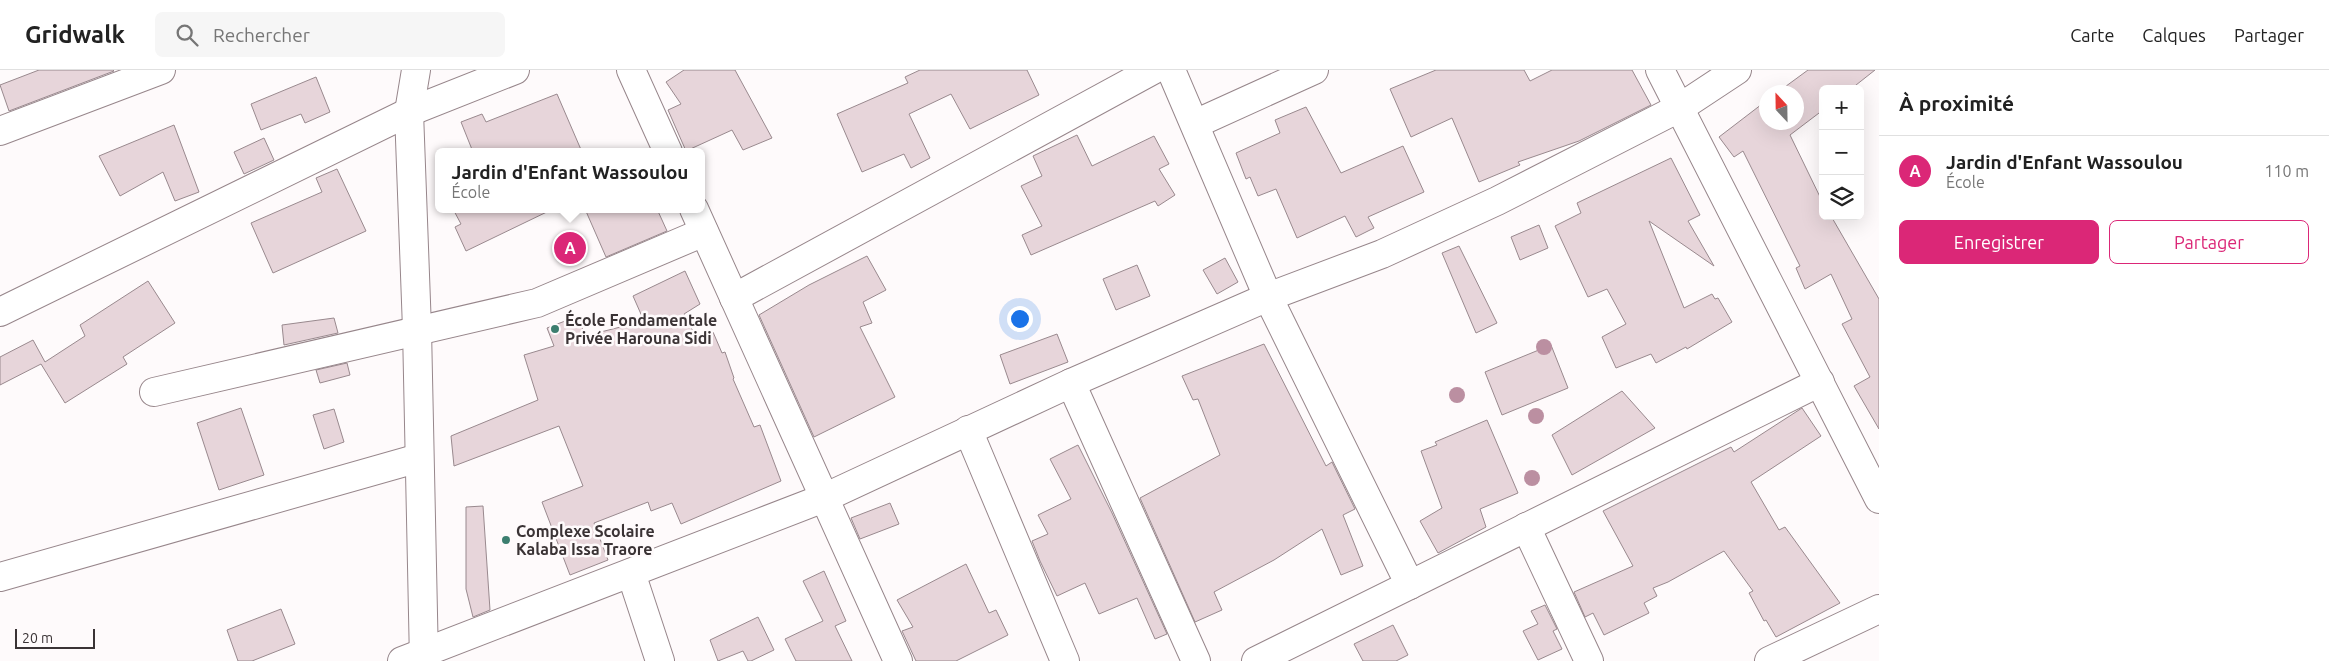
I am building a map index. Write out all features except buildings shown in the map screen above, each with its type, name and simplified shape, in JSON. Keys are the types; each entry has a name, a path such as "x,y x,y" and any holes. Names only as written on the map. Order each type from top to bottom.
{"street":[{"path":"0,131 160,70"},
{"path":"416,70 409,112 420,458 416,658 824,498 1071,382 1268,297 1382,254 1488,206 1681,107 1737,70"},
{"path":"0,312 409,112 515,70"},
{"path":"631,70 666,148"},
{"path":"734,298 1153,70"},
{"path":"1171,70 1268,297 1410,585"},
{"path":"1194,124 1314,70"},
{"path":"1660,70 1681,107 1879,499"},
{"path":"154,392 417,329 537,303 699,221 898,661"},
{"path":"1071,382 1196,661"},
{"path":"1256,661 1820,382"},
{"path":"968,430 1065,661"},
{"path":"0,577 420,458"},
{"path":"1526,527 1589,661"},
{"path":"631,574 660,661"},
{"path":"1775,660 1879,609"}],"place":[{"name":"Jardin d'Enfant Wassoulou","path":"570,248"},
{"name":"École Fondamentale Privée Harouna Sidi","path":"555,329"},
{"name":"Complexe Scolaire Kalaba Issa Traore","path":"506,540"}]}
